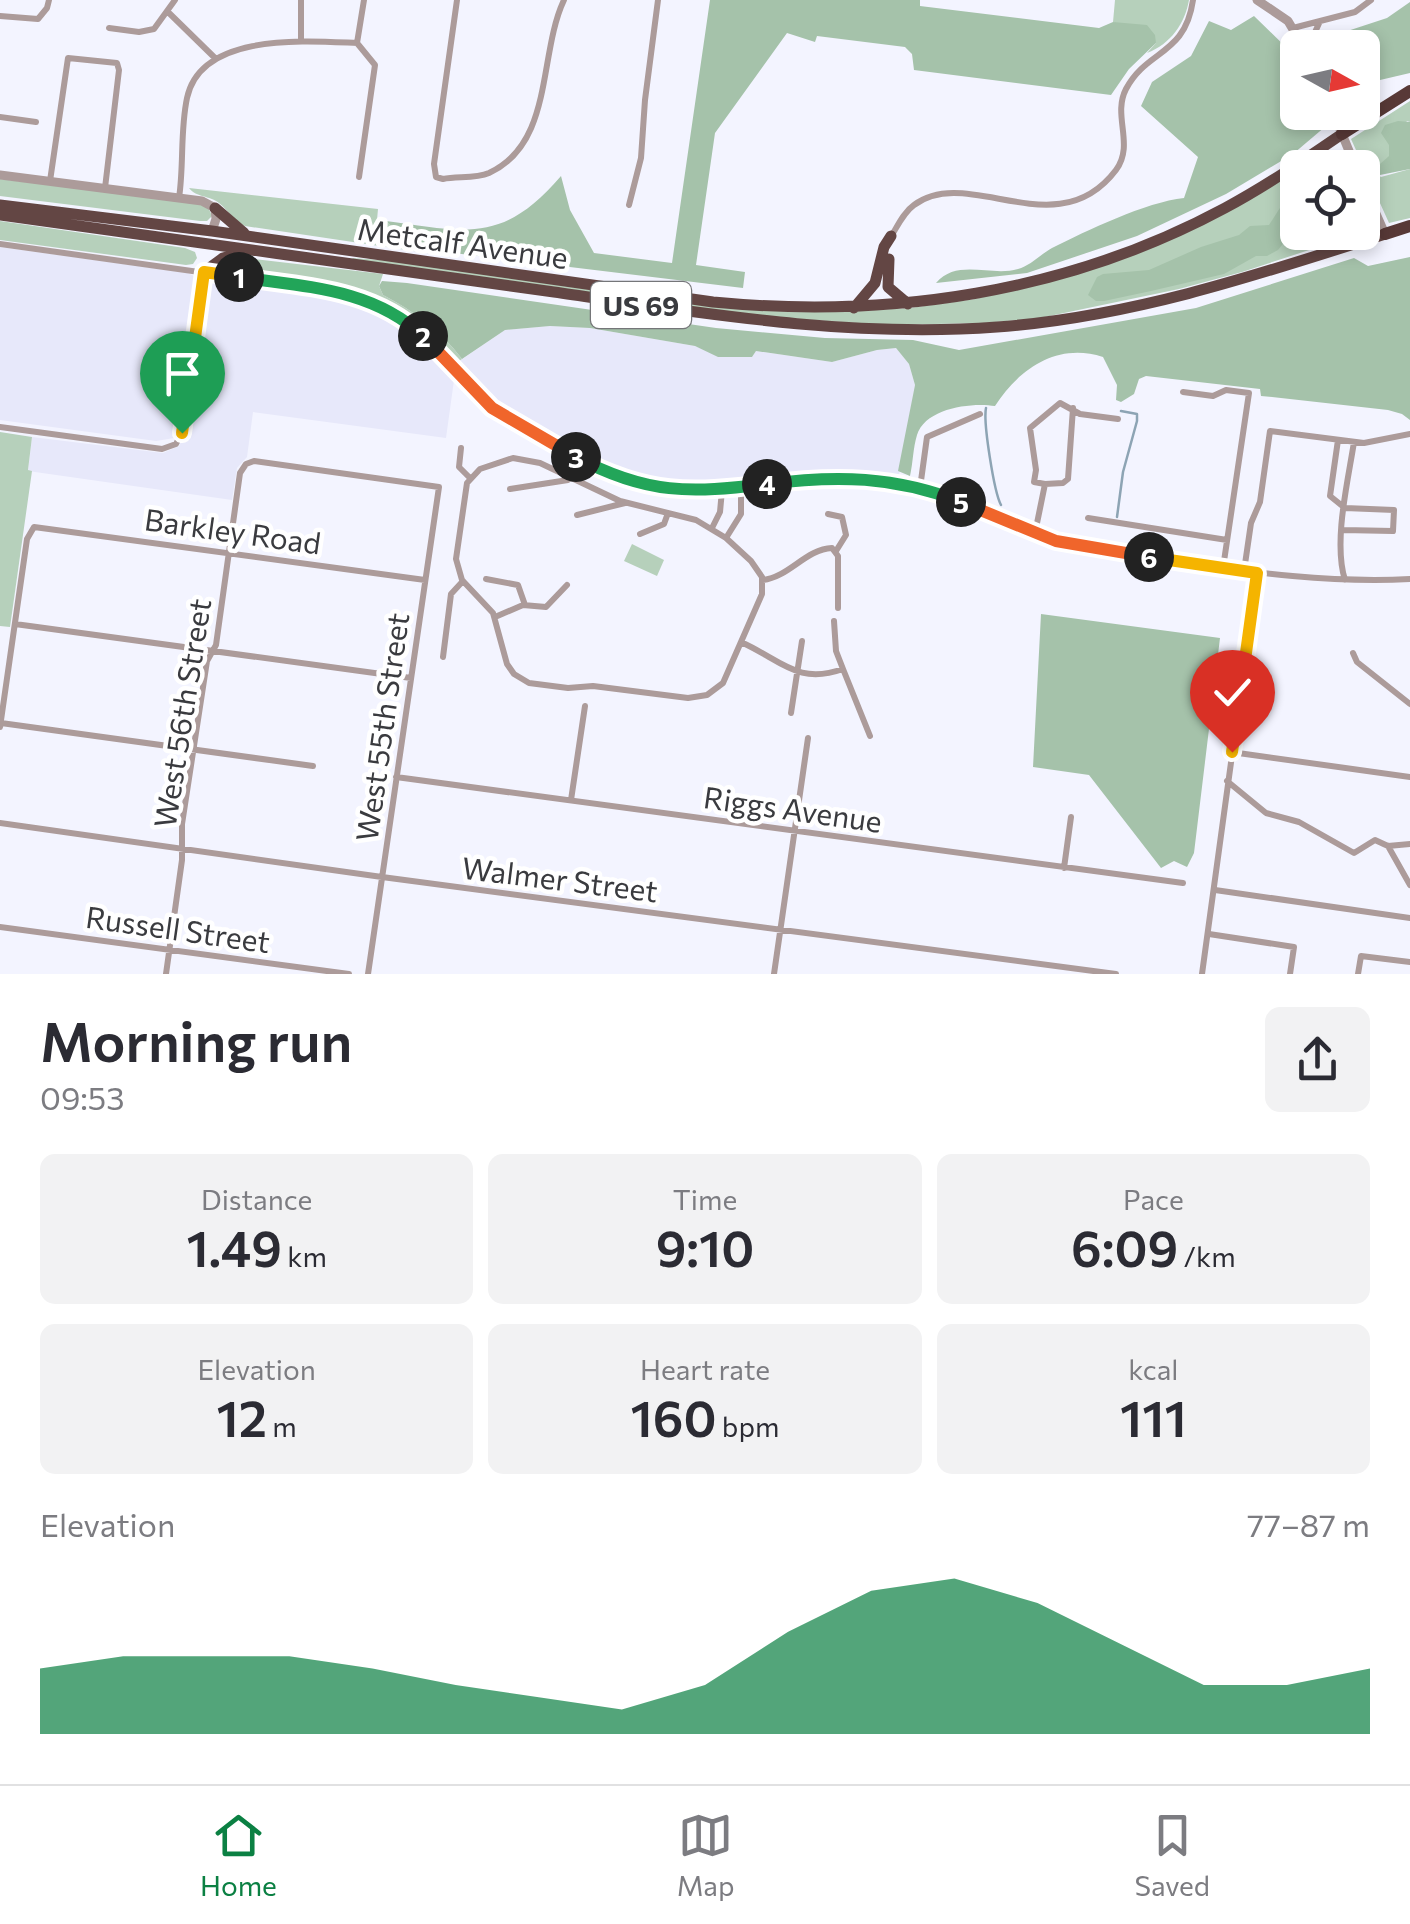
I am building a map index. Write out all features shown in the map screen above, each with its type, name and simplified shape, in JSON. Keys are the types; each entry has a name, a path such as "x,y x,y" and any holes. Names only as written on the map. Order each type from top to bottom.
{"highway":[{"name":"Metcalf Avenue","path":"252,244 318,246 713,302 854,308 908,304 1021,285 1129,251 1225,208 1410,92"},
{"name":"Metcalf Avenue","path":"0,205 762,322 851,329 1000,327 1125,309 1228,284 1385,234"},
{"path":"204,272 252,244 215,208"},
{"name":"Metcalf Avenue","path":"0,215 108,230 210,238"},
{"name":"US 69","path":"1385,234 1410,226"},
{"path":"891,236 886,282 892,294 908,304"},
{"path":"854,308 876,284 884,247 891,236"},
{"path":"204,272 210,238 269,246 318,246"}],"street":[{"path":"0,16 38,19 49,0"},
{"path":"108,28 146,32 154,29 175,0"},
{"path":"300,0 300,40"},
{"path":"357,43 364,0"},
{"path":"457,0 434,164 436,177 488,173 506,161 526,138 538,109 550,34 564,0"},
{"path":"629,205 642,158 644,100 658,0"},
{"path":"891,236 913,205 941,195 1053,206 1096,189 1114,172 1124,153 1121,108 1126,90 1134,78 1180,38 1190,22 1193,0"},
{"path":"1257,0 1275,9 1294,28 1355,12 1371,0"},
{"path":"168,12 216,58"},
{"path":"1315,30 1320,21"},
{"path":"178,198 188,91 196,76 216,58 300,40 357,43 375,65 360,178"},
{"path":"50,181 62,79 68,58 79,56 117,63 119,70 105,188"},
{"path":"0,117 36,122"},
{"path":"1340,130 1349,150"},
{"path":"0,175 202,200 215,208 210,238"},
{"path":"1380,223 1385,234"},
{"path":"0,244 342,292 371,302 421,334 492,408 548,443 630,481 698,492 841,477 890,481 920,488 1035,534 1097,550 1244,572 1345,580 1410,579"},
{"path":"0,426 162,449 176,444 183,430 204,272"},
{"path":"1183,392 1213,396 1226,390 1248,393 1223,568"},
{"path":"1072,408 1068,479 1064,483 1034,482 1036,470 1028,431 1060,403 1072,408 1080,414 1118,420"},
{"path":"920,488 927,437 980,414"},
{"path":"1244,572 1251,523 1260,502 1270,430 1354,442 1410,434"},
{"path":"1338,440 1330,496 1345,508 1394,510 1394,531 1343,530"},
{"path":"1345,580 1341,565 1343,530 1354,442"},
{"path":"461,448 459,466 470,478"},
{"path":"520,458 540,463 627,503 712,528 726,538 751,560 762,580 762,594 723,684 699,697 591,685 568,688 527,683 516,677 507,664 495,616 463,581 456,554 470,478 488,465 520,458"},
{"name":"West 55th Street","path":"249,462 439,487 368,974"},
{"name":"West 56th Street","path":"166,974 206,662 216,645 240,473 249,462"},
{"path":"510,489 570,480"},
{"path":"1035,534 1042,516 1045,484"},
{"path":"726,538 741,514 741,487"},
{"path":"712,528 720,512 722,490"},
{"path":"577,515 627,503"},
{"path":"640,534 664,524 668,512"},
{"path":"828,514 842,516 846,535 836,551 838,608"},
{"path":"1088,518 1227,540"},
{"name":"Barkley Road","path":"15,624 27,540 34,527 425,580"},
{"path":"762,580 777,577 824,548 836,551"},
{"path":"1202,974 1257,573"},
{"path":"486,579 518,585 525,605"},
{"path":"443,657 451,594 463,581"},
{"path":"495,616 525,605 546,607 567,585"},
{"path":"834,621 836,651 870,736"},
{"path":"313,766 0,725 15,624 411,678"},
{"path":"791,713 802,641"},
{"path":"743,643 797,674 820,677 843,670"},
{"path":"1354,652 1358,662 1410,704"},
{"path":"571,800 585,706"},
{"path":"774,974 808,738"},
{"path":"1232,752 1410,777"},
{"name":"Riggs Avenue","path":"396,777 1183,883"},
{"path":"1228,782 1266,813 1298,822 1354,853 1375,840 1388,846 1410,844"},
{"path":"1225,798 1244,794"},
{"path":"1064,868 1071,817"},
{"name":"Walmer Street","path":"0,822 1116,974"},
{"path":"1388,846 1410,884"},
{"path":"1215,890 1410,918"},
{"name":"Russell Street","path":"0,927 350,974"},
{"path":"1208,934 1294,946 1290,974"},
{"path":"1358,974 1360,956 1410,962"}],"shaded area":[{"path":"0,247 196,277 199,286 180,430 174,438 156,441 0,420"},
{"path":"214,279 350,296 408,325 455,373 446,438 253,412 247,457 237,468 232,500 28,471 32,437 163,453 179,446 188,428 208,285"},
{"path":"590,328 695,346 716,354 752,357 756,351 832,362 896,348 909,364 915,385 899,475 821,471 684,484 638,476 601,462 505,409 458,362 505,330"}],"green space":[{"path":"710,0 920,0 920,6 1099,28 1113,22 1147,25 1156,43 1129,69 1111,95 914,70 912,54 905,47 817,36 815,42 787,33 715,133 696,265 745,272 743,288 412,248 386,221 461,230 482,228 520,213 561,176 570,210 594,253 672,263"},
{"path":"1115,0 1189,0 1176,32 1147,53 1156,43 1113,22"},
{"path":"1410,2 1410,73 1380,80 1380,30 1350,30 1387,18"},
{"path":"1254,16 1280,41 1280,130 1321,130 1298,150 1280,150 1280,162 1226,194 1137,236 1027,273 936,283 954,271 1008,271 1022,267 1052,248 1134,211 1184,198 1198,157 1141,106 1152,82 1191,56 1209,21 1231,30"},
{"path":"1410,101 1410,122 1389,145 1389,157 1380,165 1380,150 1356,150 1351,139 1365,130 1380,130 1380,120"},
{"path":"1410,122 1410,169 1380,175 1380,164 1389,156 1389,145 1381,133 1385,125"},
{"path":"1410,169 1410,218 1389,223 1380,203 1380,176"},
{"path":"1280,178 1280,250 1309,250 1179,289 1040,318 885,325 755,316 351,260 393,261 766,310 838,312 975,299 1094,269"},
{"path":"0,179 201,203 212,216 200,221 0,196"},
{"path":"189,188 378,209 377,220 386,221 412,248 437,251 440,255 245,226 219,203"},
{"path":"1280,208 1278,250 1256,256 1224,274 1104,301 1088,295 1097,277 1103,274 1149,270 1239,235 1250,226 1269,225"},
{"path":"0,221 185,248 195,252 197,258 186,265 0,240"},
{"path":"238,257 383,274 379,286 383,295 426,322 462,359 458,362 417,321 381,299 316,280 226,269 229,260"},
{"path":"1410,257 1410,420 1388,410 1261,396 1260,389 1146,376 1139,379 1134,394 1121,402 1116,400 1117,385 1103,357 1070,353 1028,370 995,406 962,406 929,419 917,435 910,476 898,471 915,385 909,364 896,348 832,362 756,351 752,357 718,357 695,346 590,328 550,326 505,330 462,359 426,322 383,295 379,286 382,281 407,283 716,328 825,338 913,340 959,350 1196,308 1354,258 1368,266"},
{"path":"0,432 32,437 28,470 32,471 10,627 0,626"},
{"path":"632,544 664,560 657,576 624,561"},
{"path":"1041,614 1220,638 1194,853 1187,867 1174,861 1161,868 1089,775 1033,767"}],"waterway":[{"path":"986,408 990,457 1001,505"},
{"path":"1117,517 1123,472 1137,421 1137,414 1121,411"}],"route":[{"path":"182,433 204,272 353,295 405,320 480,398 514,424 594,467 630,481 698,492 818,478 890,481 945,496 1056,541 1257,573 1232,752"}]}
